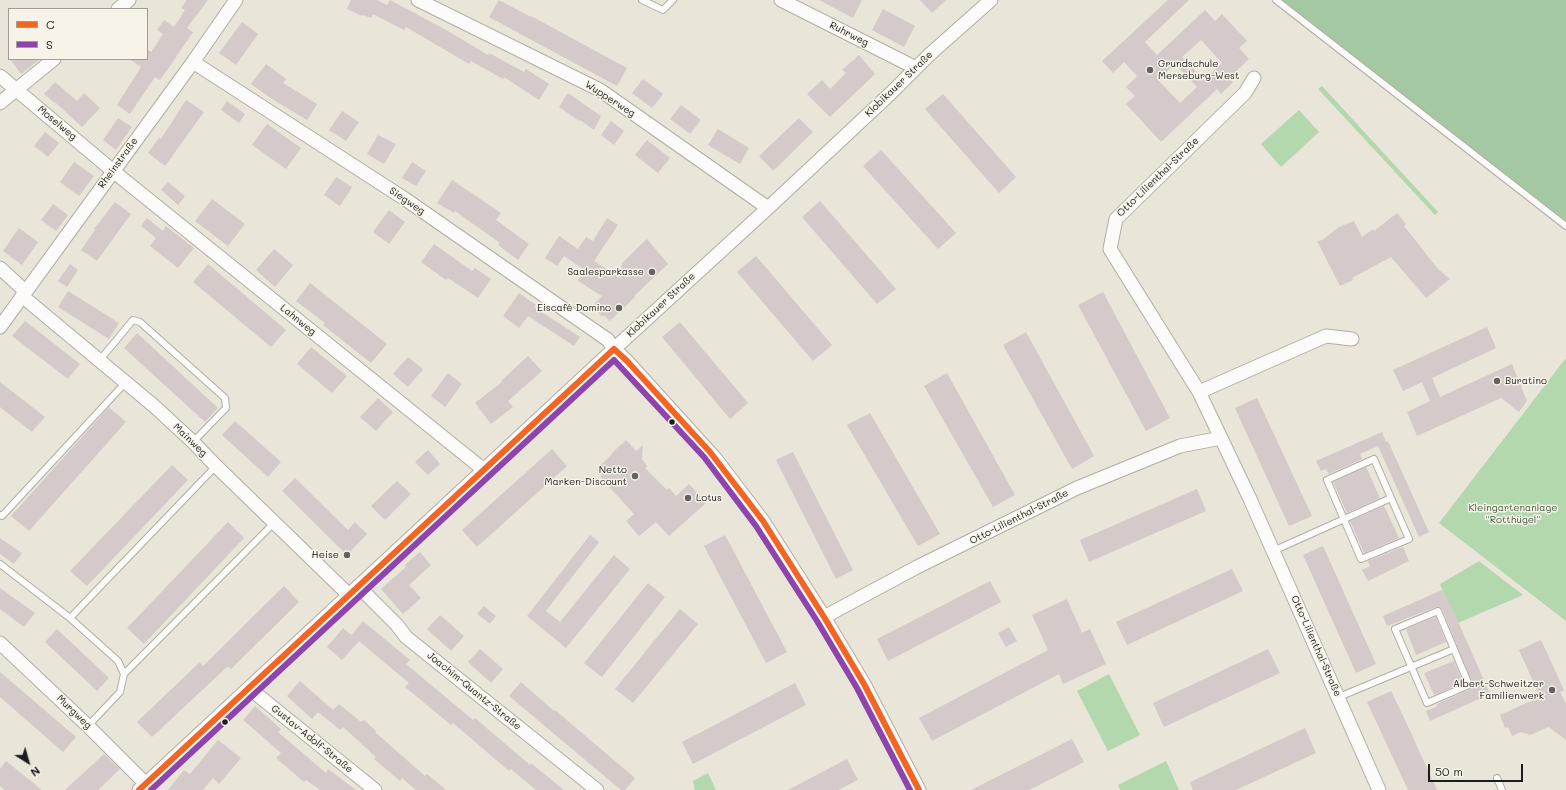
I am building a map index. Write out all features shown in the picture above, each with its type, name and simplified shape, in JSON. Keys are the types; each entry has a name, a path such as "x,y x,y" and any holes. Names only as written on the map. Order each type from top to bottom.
{"street":[{"path":"119,8 129,0"},
{"name":"Rheinstraße","path":"0,327 23,293 193,62 236,0"},
{"name":"Wupperweg","path":"418,0 600,90 768,208"},
{"name":"Ruhrweg","path":"781,0 916,68"},
{"name":"Klobikauer Straße","path":"142,787 768,208 929,55 991,0"},
{"path":"0,103 53,60"},
{"name":"Siegweg","path":"193,62 405,199 608,340 614,349 669,406 715,458 763,521 824,617 864,684 919,790"},
{"name":"Moselweg","path":"0,76 113,171"},
{"name":"Otto-Lilienthal-Straße","path":"1254,78 1245,93 1116,219 1110,249 1199,392 1250,499 1379,790"},
{"name":"Lahnweg","path":"113,171 484,470"},
{"name":"Mainweg","path":"0,268 23,293 154,406 275,522 354,590"},
{"path":"1199,392 1326,336 1352,339"},
{"name":"Otto-Lilienthal-Straße","path":"824,617 917,567 1077,488 1180,446 1221,438"},
{"name":"Joachim-Quantz-Straße","path":"354,590 397,625 406,636 597,790"},
{"name":"Murgweg","path":"0,643 18,658 88,726 142,787"},
{"name":"Gustav-Adolf-Straße","path":"249,688 375,790"}],"lane":[{"path":"642,0 663,10 673,0"},
{"path":"1276,0 1566,226"},
{"path":"99,360 133,320 140,322 225,398 226,408 193,442"},
{"path":"0,515 2,516 126,382"},
{"path":"1374,459 1391,498 1409,539 1361,560 1327,480 1374,459"},
{"path":"70,618 216,466"},
{"path":"1273,551 1391,498"},
{"path":"88,726 120,692 124,674 275,522"},
{"path":"0,564 70,618 118,661 124,674"},
{"path":"1438,611 1454,649 1469,685 1426,703 1396,629 1438,611"},
{"path":"1339,697 1454,649"},
{"path":"1497,778 1502,790"}],"green space":[{"path":"1279,0 1566,0 1566,226"},
{"path":"1322,86 1438,212 1435,215 1318,89"},
{"path":"1299,110 1319,132 1281,167 1261,144"},
{"name":"Kleingartenanlage ''Rotthügel''","path":"1566,358 1566,621 1439,523"},
{"path":"1479,561 1523,595 1458,623 1446,600 1440,584"},
{"path":"1109,674 1140,735 1108,751 1077,691"},
{"path":"1166,761 1179,790 1120,790 1118,785"},
{"path":"708,773 716,790 695,790 693,781"}],"building":[{"path":"187,0 208,0 187,28 193,32 172,63 160,80 155,77 130,114 117,105 141,67 130,60 148,60 148,50 151,52 163,34 157,30 164,20 174,27 185,10 181,8"},
{"path":"351,0 377,0 387,5 390,0 448,31 488,55 489,53 524,72 526,69 549,84 539,100 504,77 503,79 471,61 469,64 406,27 404,30 373,14 371,18 362,16 347,9"},
{"path":"499,0 627,68 617,86 489,17"},
{"path":"819,0 862,0 853,18"},
{"path":"920,0 946,0 932,13"},
{"name":"Grundschule Merseburg-West","path":"1168,0 1189,0 1145,42 1157,55 1205,10 1215,21 1222,14 1247,41 1239,48 1249,59 1229,78 1233,82 1221,94 1217,89 1161,142 1126,104 1135,96 1126,87 1137,76 1124,62 1113,73 1102,61","holes":["1201,40 1222,63 1204,80 1182,57","1175,64 1197,87 1180,103 1158,80"]},
{"path":"883,9 915,26 904,47 872,30"},
{"path":"242,22 258,34 236,65 219,53"},
{"path":"859,55 875,74 830,117 807,94 822,80 830,89 846,73 842,70"},
{"path":"11,60 39,60 21,74"},
{"path":"266,64 286,79 283,83 317,104 307,120 272,99 251,84"},
{"path":"643,79 663,94 652,108 632,93"},
{"path":"55,82 77,101 84,93 100,108 82,127 44,94"},
{"path":"568,93 601,116 594,130 559,107"},
{"path":"943,94 1016,177 999,193 925,109"},
{"path":"186,100 204,112 165,166 148,153 159,138 161,139"},
{"path":"227,101 245,114 239,123 221,110"},
{"path":"681,105 701,120 690,134 670,119"},
{"path":"342,111 359,122 346,141 329,130"},
{"path":"118,118 132,127 116,150 103,140"},
{"path":"799,118 813,132 773,171 759,156"},
{"path":"611,121 624,131 614,145 601,135"},
{"path":"267,124 301,148 286,169 252,145"},
{"path":"718,129 749,148 740,164 708,145"},
{"path":"45,132 59,143 48,157 34,146"},
{"path":"378,135 396,144 384,164 367,154"},
{"path":"647,140 670,158 658,173 635,155"},
{"path":"881,150 956,233 938,249 863,166"},
{"path":"74,162 94,176 79,196 60,182"},
{"path":"412,162 426,171 416,186 402,178"},
{"path":"336,177 352,187 340,206 324,195"},
{"path":"452,180 501,213 496,220 529,244 518,260 498,245 500,243 455,211 454,213 437,203"},
{"path":"168,182 185,196 178,205 161,190"},
{"path":"212,199 245,224 228,246 195,221"},
{"path":"820,201 896,289 877,304 802,217"},
{"path":"115,202 131,214 97,261 81,250 95,230 94,229"},
{"path":"53,204 68,215 56,231 41,220"},
{"path":"389,210 405,222 389,244 373,232"},
{"path":"1397,213 1406,224 1404,226 1438,269 1450,279 1426,298 1391,257 1352,278 1353,280 1340,286 1317,241 1322,240 1339,227 1354,221 1362,237 1373,229 1374,231"},
{"path":"147,218 163,231 166,226 194,248 178,268 150,246 156,238 141,226"},
{"path":"607,218 618,225 594,261 620,278 622,263 647,239 668,264 610,321 605,316 601,316 594,304 602,296 578,281 585,270 564,256 557,266 545,258 559,236 578,249 586,237 593,241"},
{"path":"19,228 38,242 22,265 3,251"},
{"path":"434,244 472,271 475,268 491,279 478,298 448,278 446,280 421,262"},
{"path":"274,249 293,265 275,287 256,270"},
{"path":"756,256 832,345 813,361 737,272"},
{"path":"70,264 78,270 67,287 58,281"},
{"path":"208,264 286,330 271,347 193,282"},
{"path":"310,283 387,344 371,363 323,325 325,323 296,301"},
{"path":"68,291 119,323 109,339 58,307"},
{"path":"1103,292 1170,418 1146,431 1078,305"},
{"path":"519,293 536,305 534,307 580,337 574,346 528,316 519,328 503,316"},
{"path":"25,321 80,364 68,379 12,336"},
{"path":"680,322 748,403 730,419 662,337"},
{"name":"Buratino","path":"1487,327 1496,348 1432,378 1440,397 1512,364 1527,401 1519,412 1501,398 1417,436 1407,412 1430,401 1422,382 1403,391 1393,370"},
{"path":"1026,332 1094,456 1072,469 1003,345"},
{"path":"137,333 218,408 205,422 124,348"},
{"path":"311,347 347,376 332,393 297,364"},
{"path":"528,356 542,371 508,401 513,407 491,424 475,403 502,382 501,381"},
{"path":"408,357 423,369 408,387 393,374"},
{"path":"448,373 462,384 445,407 431,396"},
{"path":"947,373 1015,495 993,507 924,386"},
{"path":"0,382 45,417 32,432 0,407"},
{"path":"378,398 393,412 376,431 360,417"},
{"path":"1257,398 1312,516 1289,526 1235,408"},
{"path":"109,407 126,422 29,531 11,516"},
{"path":"870,413 940,534 918,546 847,425"},
{"path":"235,421 281,462 268,477 222,435"},
{"path":"1382,432 1386,442 1388,441 1429,532 1419,537 1378,446 1360,454 1362,459 1329,474 1326,469 1321,471 1316,461"},
{"path":"626,440 636,451 643,445 642,459 647,466 645,468 667,490 669,488 676,496 689,484 706,503 669,536 656,522 639,536 626,521 634,514 601,478 601,465"},
{"path":"552,449 567,466 477,547 462,530"},
{"path":"428,450 440,464 428,475 415,462"},
{"path":"793,452 853,570 836,579 776,460"},
{"path":"172,465 188,480 87,586 70,571"},
{"path":"1366,467 1380,498 1347,513 1333,482"},
{"path":"295,478 348,530 355,522 367,534 347,555 282,491"},
{"path":"397,481 411,494 385,520 371,506"},
{"path":"1197,489 1206,511 1089,562 1080,540"},
{"path":"1384,506 1399,538 1364,553 1350,521"},
{"path":"228,522 244,538 144,644 127,628"},
{"path":"590,535 599,542 546,611 560,622 614,555 630,569 566,648 527,616"},
{"path":"725,535 787,652 766,663 704,546"},
{"path":"0,538 22,553 14,564 0,554"},
{"path":"1323,546 1376,664 1356,673 1303,555"},
{"path":"1403,547 1409,561 1368,581 1362,570 1370,566 1368,561"},
{"path":"420,552 431,565 409,585 421,598 403,614 381,589 406,567 405,565"},
{"path":"1232,569 1243,591 1127,645 1116,622"},
{"path":"990,581 1001,602 888,661 877,639"},
{"path":"648,583 665,597 602,677 584,663"},
{"path":"284,586 299,602 231,669 228,666 152,737 137,722 200,662 203,666"},
{"path":"0,588 35,613 24,627 0,609"},
{"path":"1442,590 1446,600 1448,599 1490,694 1430,721 1426,711 1438,706 1437,704 1471,689 1473,685 1442,609 1440,607 1436,607 1387,626 1383,616"},
{"path":"1067,599 1082,633 1090,629 1106,664 1063,684 1059,674 932,741 919,718 1048,650 1032,615"},
{"path":"484,606 496,616 490,624 477,614"},
{"path":"680,609 698,624 633,703 615,689"},
{"path":"440,615 464,636 451,651 427,629"},
{"path":"1436,617 1446,642 1416,655 1406,629"},
{"path":"363,621 410,660 406,664 473,720 475,718 530,765 531,763 564,790 536,790 511,769 509,771 453,723 451,725 405,687 409,683 352,635"},
{"path":"1009,627 1017,641 1006,647 998,633"},
{"path":"343,628 359,641 342,660 327,647"},
{"path":"57,629 109,678 97,691 45,642"},
{"name":"Albert-Schweitzer Familienwerk","path":"1541,640 1564,690 1560,692 1566,704 1566,740 1549,727 1530,735 1521,732 1512,736 1508,727 1505,728 1500,715 1540,697 1519,650"},
{"path":"480,649 503,669 491,683 468,662"},
{"path":"1268,649 1280,673 1164,727 1153,703"},
{"path":"1454,661 1463,683 1434,695 1424,673"},
{"path":"0,672 76,737 63,752 0,697"},
{"path":"300,681 333,710 339,704 361,722 364,720 376,731 375,732 425,776 427,774 446,790 416,790 402,778 400,781 374,759 376,757 343,727 340,730 318,712 312,719 287,696"},
{"path":"521,682 635,778 625,790 621,790 509,696"},
{"path":"795,683 806,705 693,764 682,742"},
{"path":"1391,691 1437,790 1408,790 1367,702"},
{"path":"255,706 281,729 278,732 326,773 328,769 356,790 320,790 306,780 304,782 276,758 281,753 243,720"},
{"path":"1305,728 1316,753 1236,790 1193,790 1190,782"},
{"path":"1072,739 1084,762 1061,774 1029,790 971,790"},
{"path":"218,740 241,758 219,784 213,778 203,790 168,790 184,770 190,774"},
{"path":"104,754 120,769 98,790 65,790"},
{"path":"847,759 858,780 838,790 788,790"},
{"path":"6,761 42,790 5,790 0,786 0,769"}],"transit line":[{"name":"C","path":"139,790 614,349 627,361 710,452 763,521 824,617 864,684 919,790"},
{"name":"S","path":"151,790 614,360 704,457 756,526 817,621 857,688 910,790"}],"place":[{"name":"Grundschule Merseburg-West","path":"1150,70"},
{"name":"Saalesparkasse","path":"652,272"},
{"name":"Eiscafé Domino","path":"619,308"},
{"name":"Buratino","path":"1497,381"},
{"name":"Netto Marken-Discount","path":"635,476"},
{"name":"Lotus","path":"688,498"},
{"name":"Heise","path":"347,555"},
{"name":"Albert-Schweitzer Familienwerk","path":"1552,690"}]}
